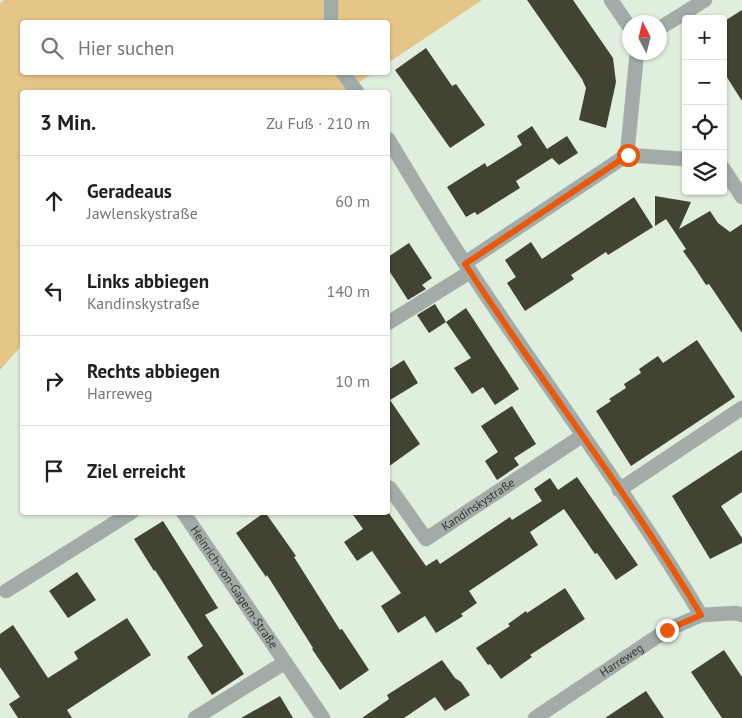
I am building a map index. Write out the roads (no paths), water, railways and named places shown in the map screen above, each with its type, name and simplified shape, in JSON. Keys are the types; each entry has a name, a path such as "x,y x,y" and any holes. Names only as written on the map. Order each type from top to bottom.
{"street":[{"path":"331,0 331,20"},
{"path":"610,0 622,17"},
{"path":"667,24 705,0"},
{"path":"628,155 636,60"},
{"path":"344,75 356,90"},
{"path":"390,142 467,268 619,490 701,615"},
{"path":"390,322 628,155 682,159"},
{"path":"727,174 742,197"},
{"path":"619,490 742,408"},
{"name":"Kandinskystraße","path":"390,488 426,539 582,436"},
{"path":"6,591 127,515"},
{"name":"Heinrich-von-Gagern-Straße","path":"185,515 323,718"},
{"name":"Harreweg","path":"535,718 667,630 701,615 736,613 742,615"},
{"name":"Heinrich-von-Gagern-Straße","path":"195,718 284,663"}]}
